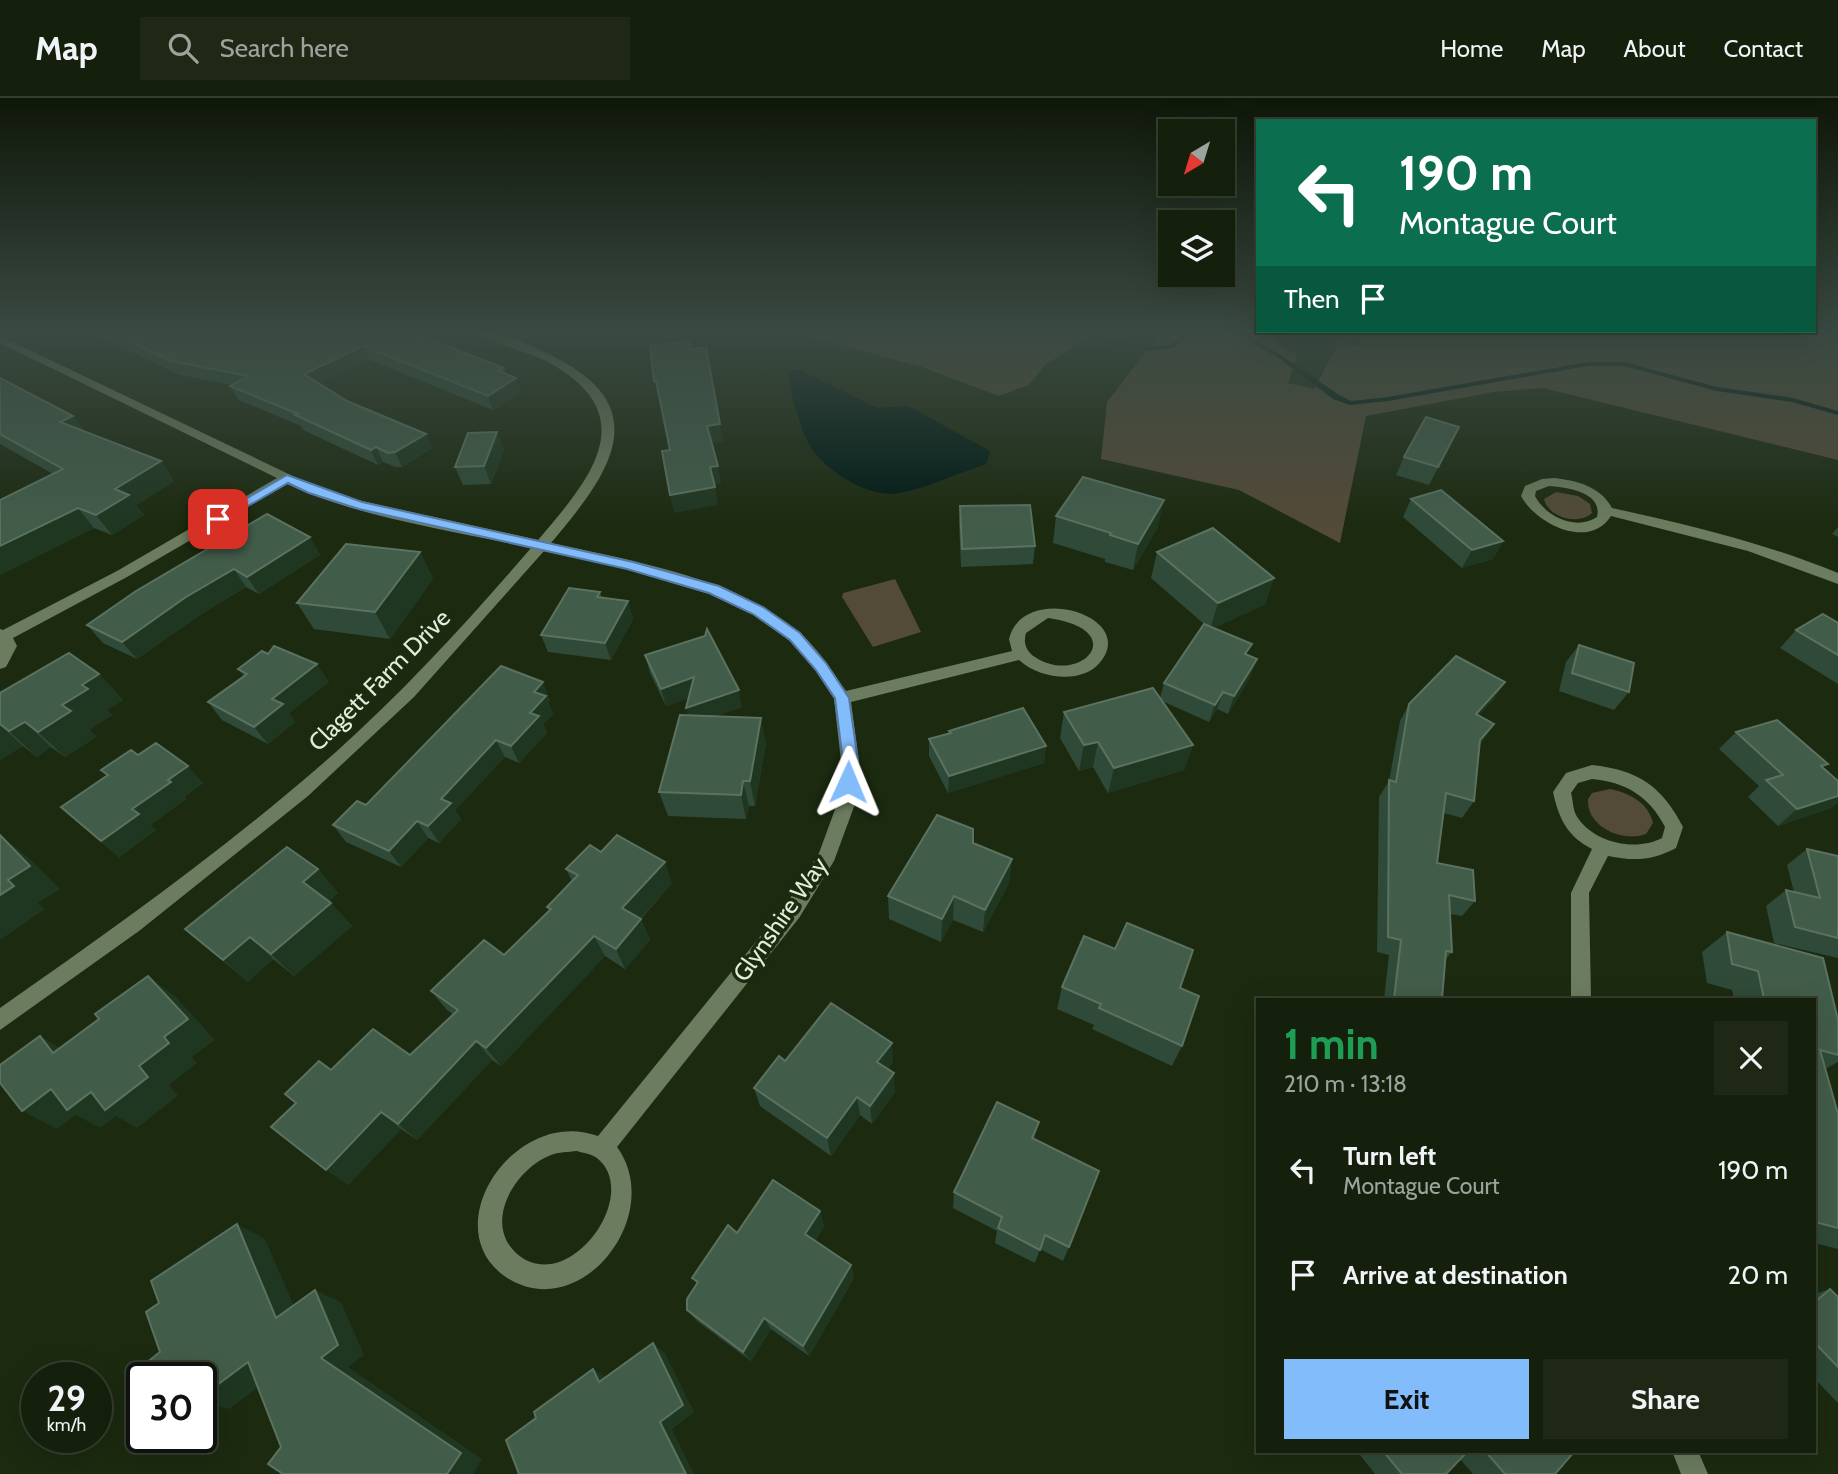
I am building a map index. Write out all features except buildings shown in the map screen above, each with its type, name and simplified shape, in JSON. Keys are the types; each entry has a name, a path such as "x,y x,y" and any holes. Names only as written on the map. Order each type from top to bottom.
{"street":[{"name":"Glynshire Way","path":"120,397 313,491 359,505 675,577 714,590 758,610 795,637 821,666 842,698 850,761 846,804 827,856 792,912 603,1149"},
{"name":"Clagett Farm Drive","path":"0,1020 213,865 344,754 426,672 587,491 603,460 608,436 607,415 596,397"},
{"path":"0,663 9,646 2,635 122,575 287,478"},
{"path":"1606,511 1600,522 1580,526 1568,525 1536,510 1528,496 1530,489 1537,485 1559,482 1572,485 1595,496 1606,511 1723,538 1801,562 1838,579"},
{"path":"1047,613 1066,613 1083,619 1097,629 1102,642 1100,655 1089,666 1072,671 1052,671 1034,665 1022,653 1016,640 1020,628 1031,618 1047,613"},
{"path":"842,698 1022,653"},
{"path":"1581,774 1608,774 1642,787 1667,811 1672,824 1672,836 1666,846 1654,852 1639,855 1602,846 1579,830 1564,810 1562,792 1572,778 1581,774"},
{"path":"1581,998 1580,893 1602,846"},
{"path":"577,1140 603,1149 619,1169 624,1198 615,1228 596,1255 567,1273 536,1277 509,1266 493,1244 490,1214 500,1185 521,1159 548,1144 577,1140"},
{"path":"1686,1453 1695,1474"}],"shaded area":[{"path":"1111,397 1466,397 1366,416 1340,543 1239,490 1101,459 1107,402"},
{"path":"1581,397 1838,397 1838,460"},
{"path":"1556,492 1578,496 1590,504 1592,513 1579,519 1557,515 1551,511 1544,499"},
{"path":"895,579 921,632 873,647 842,597 843,593"},
{"path":"1610,789 1631,796 1647,809 1653,823 1646,834 1617,834 1599,825 1593,818 1588,799 1592,793"}],"water":[{"path":"793,397 855,397 877,408 908,406 990,451 986,464 932,484 899,493 876,492 841,476 814,452 805,436"}],"waterway":[{"path":"1336,397 1350,403 1398,397"},
{"path":"1774,397 1838,413"}],"route":[{"path":"218,519 287,478 313,491 359,505 629,565 714,590 758,610 795,637 821,666 842,698 850,761 848,782"}]}
